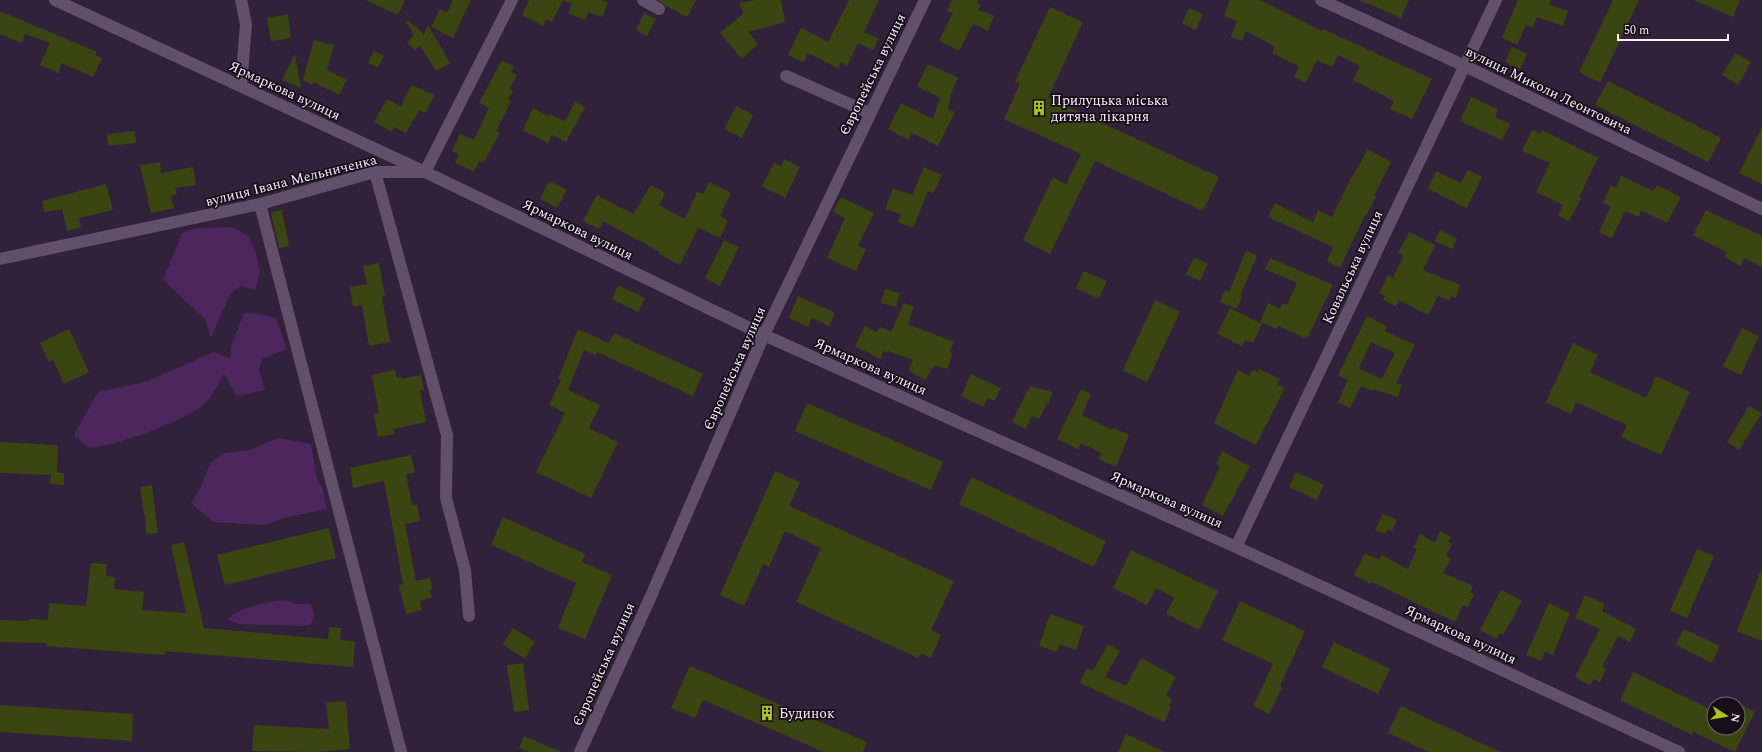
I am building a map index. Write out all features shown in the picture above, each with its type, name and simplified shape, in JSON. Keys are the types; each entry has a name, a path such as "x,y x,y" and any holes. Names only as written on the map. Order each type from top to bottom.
{"street":[{"name":"Ярмаркова вулиця","path":"55,0 425,172 764,335 1236,547 1679,752"},
{"path":"241,0 246,24 241,86"},
{"path":"425,172 512,0"},
{"path":"643,0 659,9"},
{"name":"Європейська вулиця","path":"580,752 651,596 764,335 925,0"},
{"name":"вулиця Миколи Леонтовича","path":"1321,0 1465,66 1762,209"},
{"name":"Ковальська вулиця","path":"1236,547 1496,0"},
{"path":"786,76 870,113"},
{"path":"376,172 447,435 446,498 465,570 469,616"},
{"name":"вулиця Івана Мельниченка","path":"0,259 260,204 376,172 425,172"},
{"path":"260,204 401,752"}],"shaded area":[{"path":"233,227 249,237 256,253 260,272 255,290 241,286 230,294 211,338 205,319 163,280 182,233 197,228"},
{"path":"244,313 259,314 276,318 287,349 262,359 259,369 265,390 237,396 224,374 212,394 203,405 180,419 164,426 116,443 89,448 74,435 98,392 148,381 214,352 230,358 231,346"},
{"path":"278,438 311,444 317,479 323,490 327,509 284,518 264,525 213,522 191,503 201,487 210,463 225,453 250,450"},
{"path":"285,600 298,604 310,603 314,613 311,625 239,624 227,619 247,608"}],"building":[{"path":"366,0 405,0 398,15"},
{"path":"453,0 471,0 453,38 431,27 440,9 447,13"},
{"path":"529,0 563,0 552,22 546,19 543,26 522,15"},
{"path":"563,0 601,0 608,3 602,17 589,12 585,20 568,13 572,4"},
{"path":"658,0 696,0 687,17"},
{"path":"755,0 781,0 785,22 748,32 758,44 742,59 720,33 743,14 739,3"},
{"path":"849,0 879,0 864,32 879,39 873,50 858,43 847,66 841,62 838,68 808,53 804,62 788,55 801,28 828,42"},
{"path":"952,0 979,0 977,3 981,5 978,10 994,16 988,31 973,24 959,51 939,41 953,13 947,11"},
{"path":"1230,0 1260,0 1322,31 1323,29 1432,79 1412,119 1390,109 1394,101 1353,80 1360,66 1338,55 1332,67 1317,60 1306,83 1294,77 1299,66 1272,53 1275,46 1246,31 1242,41 1231,37 1237,21 1224,16"},
{"path":"1359,0 1409,0 1401,18"},
{"path":"1518,0 1551,0 1549,4 1568,11 1563,26 1537,17 1532,28 1526,25 1517,45 1502,38"},
{"path":"1613,0 1639,0 1600,83 1579,72"},
{"path":"1694,0 1740,0 1733,17"},
{"name":"Прилуцька міська дитяча лікарня","path":"1050,7 1083,22 1048,98 1219,177 1203,211 1095,161 1050,254 1023,240 1053,177 1066,184 1081,154 1004,119 1020,84 1015,82"},
{"path":"1189,8 1203,14 1196,30 1182,23"},
{"path":"0,11 97,52 95,55 102,58 93,77 61,63 59,73 40,65 50,43 25,34 22,43 0,34"},
{"path":"644,13 656,19 647,36 636,30"},
{"path":"288,14 291,38 271,41 267,18"},
{"path":"408,20 424,34 428,25 450,63 436,71 420,45 415,50 407,42 414,35 406,22"},
{"path":"314,40 334,45 327,70 347,80 339,95 314,82 312,85 303,80"},
{"path":"1512,47 1527,54 1520,69 1505,62"},
{"path":"374,51 384,56 378,68 368,63"},
{"path":"1736,53 1751,62 1738,85 1722,75"},
{"path":"295,54 301,88 282,80"},
{"path":"502,60 514,66 511,72 517,75 509,89 513,91 508,99 511,101 496,131 500,132 493,146 483,163 479,161 474,172 455,163 459,155 452,151 460,134 474,140 489,108 479,103"},
{"path":"928,64 958,78 952,91 948,109 955,112 938,146 912,133 909,140 888,129 901,103 933,119 940,98 917,86"},
{"path":"1608,81 1721,138 1708,162 1595,105"},
{"path":"411,85 434,95 426,113 419,110 406,133 394,127 392,132 374,122 387,99 401,106"},
{"path":"1471,97 1498,109 1495,117 1510,124 1502,140 1460,121"},
{"path":"575,102 585,107 566,142 552,135 548,143 523,130 533,108 549,116 550,114 565,121"},
{"path":"736,106 753,115 742,138 724,129"},
{"path":"1762,127 1762,184 1739,173"},
{"path":"1532,130 1540,134 1542,130 1598,158 1579,197 1581,198 1569,221 1558,215 1563,205 1536,192 1550,163 1522,151"},
{"path":"135,131 136,143 108,146 107,134"},
{"path":"1368,149 1391,162 1374,196 1376,197 1367,214 1366,213 1340,268 1327,261 1333,247 1268,217 1275,203 1313,222 1318,210 1332,217 1348,184"},
{"path":"784,159 800,167 785,198 762,186 774,163 781,166"},
{"path":"160,162 161,173 193,167 196,185 175,188 177,194 171,196 174,208 151,213 140,165"},
{"path":"924,167 942,175 933,193 928,191 913,228 898,222 901,214 885,209 893,188 912,195"},
{"path":"1468,170 1482,177 1467,208 1428,189 1436,171 1461,183"},
{"path":"1621,176 1654,191 1657,185 1681,197 1667,223 1641,210 1639,217 1625,211 1612,238 1599,232 1611,206 1603,203 1611,185 1616,188"},
{"path":"549,181 567,190 557,208 540,199"},
{"path":"709,182 731,193 720,216 728,220 720,238 698,228 680,265 659,254 660,252 603,221 599,229 583,221 597,195 633,214 651,185 665,193 659,205 685,219 697,192 703,194"},
{"path":"106,184 113,210 79,218 81,227 67,231 62,209 44,212 42,201"},
{"path":"841,197 874,213 858,246 866,249 856,271 827,258 845,218 833,212"},
{"path":"282,210 289,246 279,248 271,212"},
{"path":"1706,210 1762,236 1762,267 1744,258 1740,266 1724,257 1727,252 1693,235"},
{"path":"1440,230 1457,239 1452,249 1435,241"},
{"path":"1409,232 1435,245 1423,270 1460,285 1456,298 1451,296 1449,300 1438,296 1428,315 1399,300 1396,306 1383,300 1385,296 1379,293 1388,275 1393,278 1404,255 1398,253"},
{"path":"724,240 739,247 720,286 705,278"},
{"path":"1246,251 1257,256 1240,296 1242,297 1237,309 1220,302 1225,290 1229,292"},
{"path":"1194,257 1208,264 1200,281 1186,274"},
{"path":"1270,258 1333,285 1307,339 1278,326 1277,329 1260,322 1268,303 1280,309 1283,303 1287,305 1297,283 1265,269"},
{"path":"379,263 385,296 382,297 390,342 369,346 362,305 353,307 350,287 367,284 363,266"},
{"path":"1084,271 1107,281 1099,299 1076,288"},
{"path":"618,285 645,298 638,312 612,299"},
{"path":"885,289 900,293 896,307 881,303"},
{"path":"798,296 835,313 829,326 812,318 808,327 789,318"},
{"path":"1155,300 1180,312 1147,382 1123,370"},
{"path":"904,303 914,307 908,324 954,342 949,352 952,353 948,369 934,365 925,380 908,370 913,360 888,351 888,353 884,351 880,359 855,346 865,326 877,332 880,327 891,332"},
{"path":"1230,308 1262,324 1253,343 1245,340 1242,346 1217,334"},
{"path":"1367,316 1387,326 1385,331 1415,345 1396,383 1402,385 1398,397 1373,389 1372,391 1361,386 1350,408 1338,402 1348,380 1338,375","holes":["1371,342 1395,353 1382,379 1359,368"]},
{"path":"1742,328 1759,336 1741,375 1723,366"},
{"path":"69,329 89,372 64,384 53,360 49,362 40,343"},
{"path":"578,329 609,343 614,333 703,374 693,396 597,352 596,355 584,350 568,390 600,405 589,428 618,442 591,498 536,472 565,413 549,405 561,380 558,379"},
{"path":"1573,343 1598,355 1590,372 1646,398 1656,376 1690,392 1661,455 1621,437 1627,425 1576,402 1571,414 1546,402"},
{"path":"1259,369 1280,379 1277,384 1285,388 1256,445 1214,423 1238,370 1249,376 1252,370 1258,372"},
{"path":"395,370 397,378 401,377 402,379 421,375 424,390 420,390 426,422 394,429 395,434 378,437 374,414 379,413 372,375"},
{"path":"971,374 1001,388 994,401 988,398 983,407 961,396"},
{"path":"1030,386 1052,392 1049,404 1047,403 1039,419 1032,416 1026,429 1012,422"},
{"path":"1081,389 1091,394 1082,415 1112,430 1113,428 1129,435 1116,467 1099,459 1101,453 1081,443 1078,449 1057,439"},
{"path":"807,403 943,462 931,490 795,431"},
{"path":"1749,406 1762,413 1739,450 1727,442"},
{"path":"0,442 58,445 57,472 64,473 64,485 50,484 51,475 0,473"},
{"path":"1222,451 1250,466 1223,516 1202,505 1220,466 1216,464"},
{"path":"411,455 415,473 406,474 412,505 417,504 420,521 405,524 416,581 430,578 432,589 430,590 432,597 420,601 422,610 406,614 399,585 403,584 384,481 353,488 350,468"},
{"path":"775,471 800,482 789,506 954,581 931,630 941,635 931,658 921,653 918,658 796,602 821,548 785,531 769,567 763,564 744,606 720,595"},
{"path":"1296,472 1324,485 1317,500 1289,487"},
{"path":"971,477 1106,541 1094,567 959,504"},
{"path":"152,485 158,533 146,534 145,514 140,487"},
{"path":"1383,514 1397,520 1392,531 1388,529 1385,534 1375,530"},
{"path":"503,517 585,554 582,562 612,575 585,639 558,628 576,583 491,545"},
{"path":"329,528 336,558 225,585 217,555"},
{"path":"1440,531 1451,537 1448,542 1452,544 1446,555 1451,558 1443,573 1473,586 1470,592 1474,594 1468,607 1463,605 1455,622 1372,582 1371,584 1354,575 1365,553 1379,560 1382,555 1408,569 1417,549 1413,547 1421,534 1435,543"},
{"path":"184,542 204,628 328,639 329,627 341,628 340,640 355,641 353,667 165,651 165,655 46,646 46,643 0,642 0,620 48,620 49,603 86,606 91,563 107,564 106,576 115,577 114,589 144,592 142,610 186,613 171,545"},
{"path":"1697,549 1714,556 1687,618 1670,611"},
{"path":"1131,550 1218,591 1199,630 1166,614 1174,598 1156,588 1147,605 1113,588"},
{"path":"1762,570 1762,641 1737,631"},
{"path":"1501,590 1522,601 1503,635 1500,633 1497,639 1480,630"},
{"path":"1585,595 1605,604 1602,611 1636,629 1630,642 1618,636 1602,667 1606,669 1600,682 1594,679 1590,685 1575,677 1600,629 1575,618"},
{"path":"1240,601 1305,631 1269,714 1253,706 1273,664 1222,640"},
{"path":"1549,603 1570,613 1553,655 1545,652 1541,661 1526,655"},
{"path":"1050,614 1084,626 1076,650 1060,644 1057,652 1039,646"},
{"path":"513,628 535,642 525,659 503,644"},
{"path":"1684,629 1720,646 1712,663 1676,645"},
{"path":"1334,642 1390,669 1378,694 1322,667"},
{"path":"1108,644 1120,651 1105,677 1126,686 1141,658 1176,677 1166,695 1172,699 1169,706 1171,708 1164,722 1080,683 1086,668 1093,671"},
{"path":"523,663 529,710 514,712 507,665"},
{"name":"Будинок","path":"690,666 867,742 863,752 824,752 703,700 695,718 671,708"},
{"path":"1633,672 1706,707 1706,736 1743,736 1735,752 1694,732 1692,735 1620,700"},
{"path":"346,701 350,749 316,752 252,751 254,725 329,729 326,703"},
{"path":"0,705 133,714 132,741 0,732"},
{"path":"1401,706 1500,752 1429,752 1388,733"},
{"path":"1746,707 1755,712 1746,730"},
{"path":"1126,734 1165,752 1118,752"},
{"path":"524,736 561,752 529,752 519,748"}],"place":[{"name":"Прилуцька міська дитяча лікарня","path":"1039,108"},
{"name":"Будинок","path":"767,713"}]}
